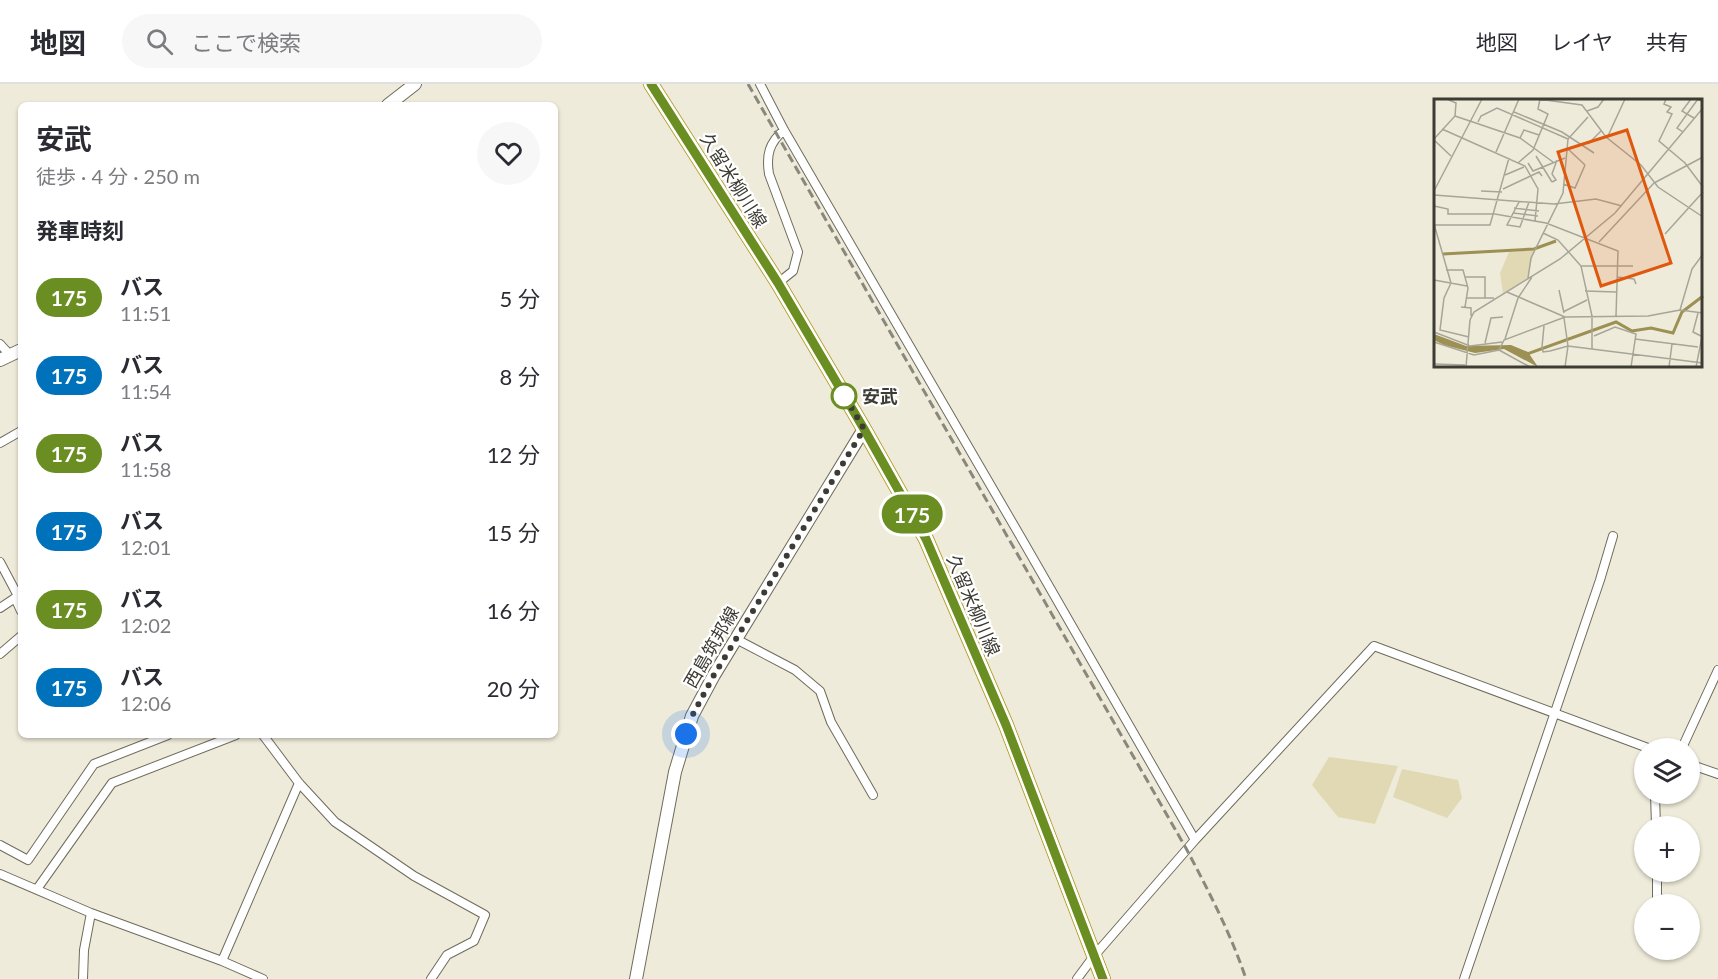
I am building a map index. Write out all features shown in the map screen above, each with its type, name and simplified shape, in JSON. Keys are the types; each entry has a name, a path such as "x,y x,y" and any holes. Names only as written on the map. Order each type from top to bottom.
{"main road":[{"path":"392,102 415,84"},
{"name":"久留米柳川線","path":"651,84 778,283 926,539 1006,725 1103,979"},
{"name":"西島筑邦線","path":"636,979 675,772 692,716 736,639 864,429"}],"street":[{"path":"760,84 784,130 1195,840"},
{"path":"778,283 793,272 798,252 769,174 767,161 769,148 784,130"},
{"path":"0,344 10,355"},
{"path":"0,443 18,433"},
{"path":"1464,979 1613,536"},
{"path":"0,562 18,596 0,608"},
{"path":"0,654 18,639"},
{"path":"736,639 795,670 820,691 831,722 873,795"},
{"path":"1077,979 1094,956 1195,840 1374,646 1634,743"},
{"path":"1687,738 1718,670"},
{"path":"0,845 28,860 94,764 160,738"},
{"path":"37,890 112,783 228,738"},
{"path":"265,738 300,783 335,822 414,876 485,915 474,941 447,955 431,979"},
{"path":"1700,768 1718,774"},
{"path":"222,962 300,783"},
{"path":"0,874 91,913 263,979"},
{"path":"83,979 84,950 91,913"}],"shaded area":[{"path":"1329,757 1398,766 1375,824 1338,817 1312,785"},
{"path":"1402,769 1458,780 1462,798 1447,818 1393,797"}],"railway":[{"path":"748,84 1187,850 1227,929 1246,979"}],"bus line":[{"name":"175","path":"651,84 778,283 926,539 1006,725 1103,979"}],"place":[{"name":"安武","path":"844,396"}],"route":[{"path":"686,734 692,716 714,675 864,429 841,390 844,396"}]}
